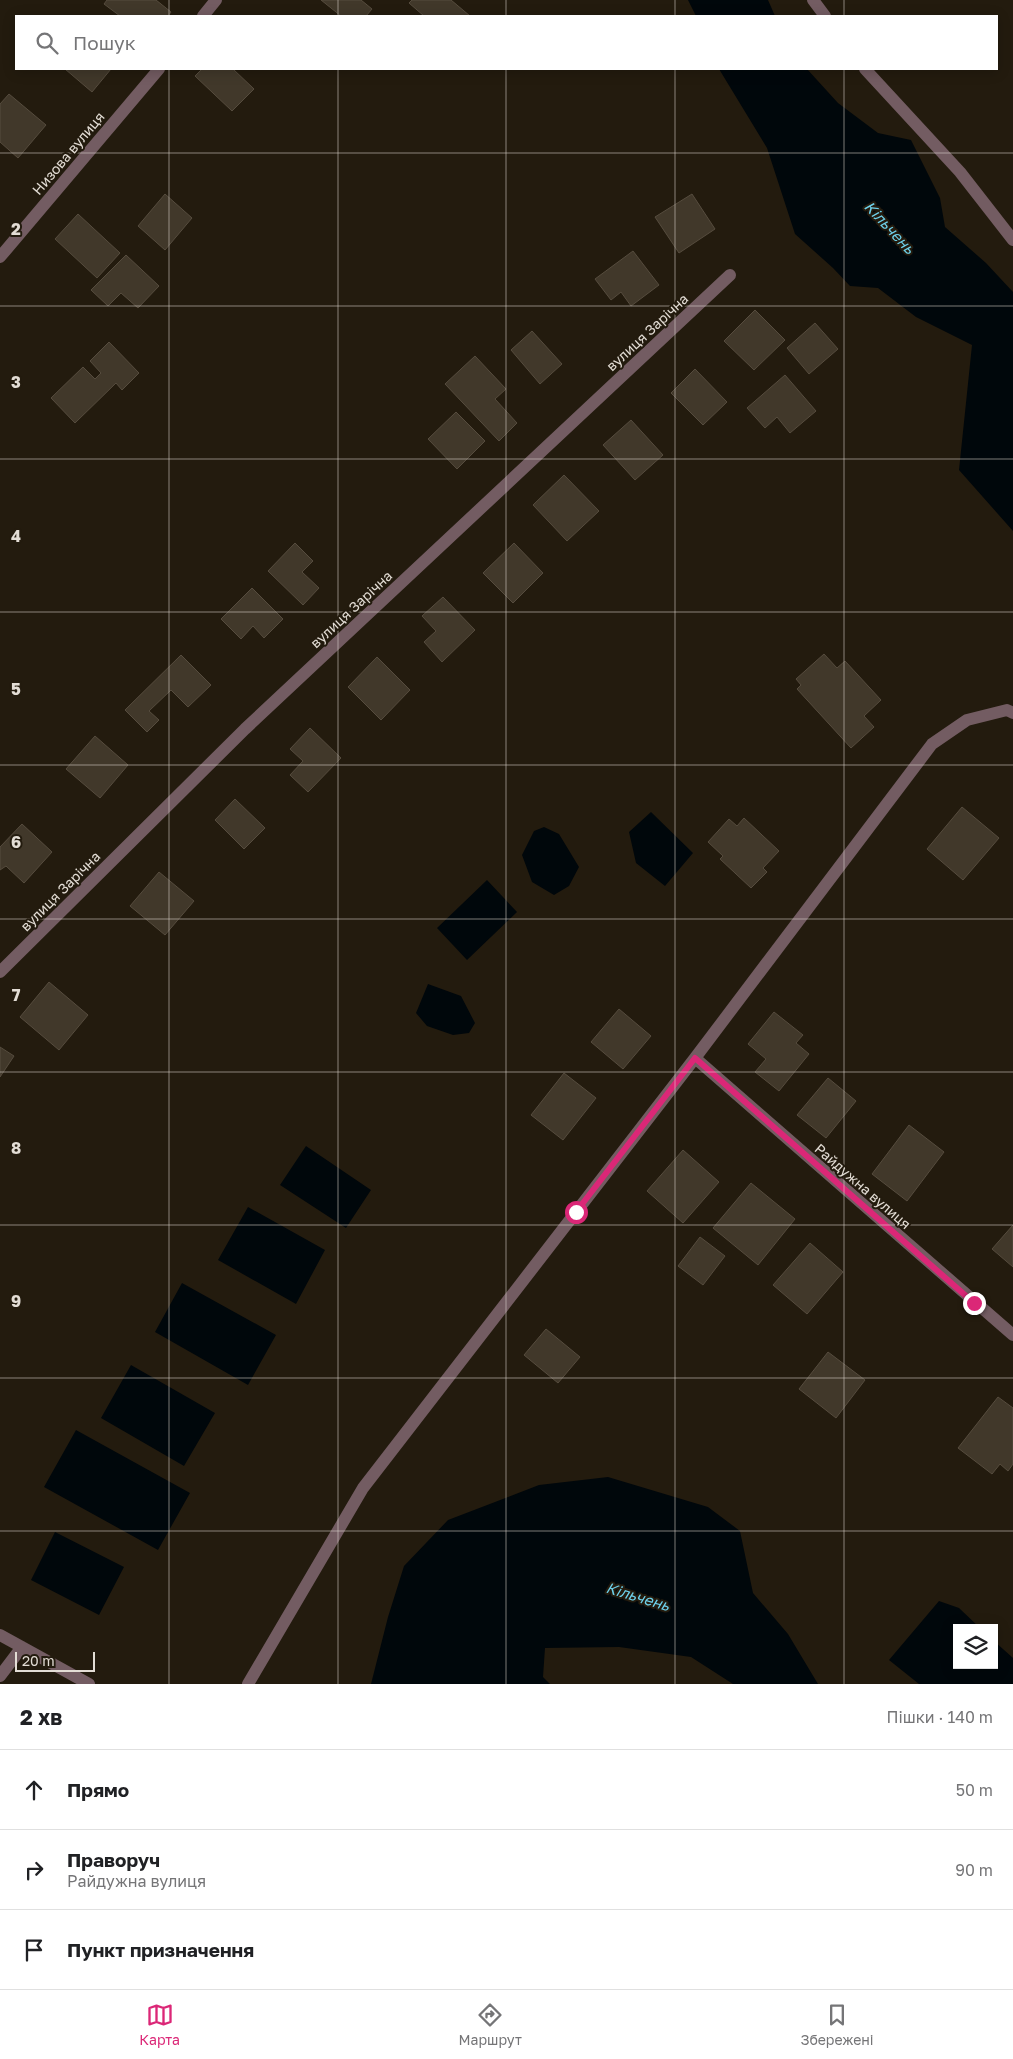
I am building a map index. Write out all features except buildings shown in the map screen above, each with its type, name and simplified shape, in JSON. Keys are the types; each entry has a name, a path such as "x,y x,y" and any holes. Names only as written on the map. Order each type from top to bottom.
{"street":[{"path":"204,15 216,0"},
{"path":"813,0 824,15"},
{"name":"Низова вулиця","path":"0,257 157,70"},
{"path":"866,70 960,172 1013,240"},
{"name":"вулиця Зарічна","path":"0,972 245,729 730,275"},
{"path":"248,1684 363,1488 695,1058 932,744 967,720 1007,710 1013,713"},
{"name":"Райдужна вулиця","path":"695,1058 1013,1335"},
{"path":"0,1635 89,1684"},
{"path":"0,1676 22,1647"}],"water":[{"path":"688,0 768,0 775,15 696,15"},
{"name":"Кільчень","path":"720,70 808,70 838,103 878,133 911,140 940,198 945,227 986,263 1013,292 1013,531 959,470 972,345 916,317 878,288 850,286 795,234 767,148"},
{"path":"651,812 693,853 665,886 636,863 629,832"},
{"path":"544,827 559,834 579,867 569,886 554,895 532,882 522,855 534,831"},
{"path":"487,880 517,912 467,960 437,928"},
{"path":"428,984 461,996 475,1023 469,1033 453,1035 427,1026 416,1013"},
{"path":"306,1146 371,1190 346,1228 280,1185"},
{"path":"248,1207 325,1250 296,1304 218,1260"},
{"path":"182,1283 276,1335 248,1385 155,1332"},
{"path":"131,1365 215,1413 184,1466 101,1418"},
{"path":"76,1430 190,1493 158,1550 44,1487"},
{"name":"Кільчень","path":"608,1477 708,1507 740,1531 753,1593 788,1634 818,1684 733,1684 691,1657 619,1647 545,1648 543,1677 550,1684 371,1684 388,1617 404,1566 448,1520 539,1485"},
{"path":"55,1532 124,1567 99,1615 31,1580"},
{"path":"939,1601 959,1608 976,1624 953,1624 953,1669 998,1669 998,1645 1013,1658 1013,1684 919,1684 889,1660"}],"route":[{"path":"576,1212 695,1058 974,1303"}]}
